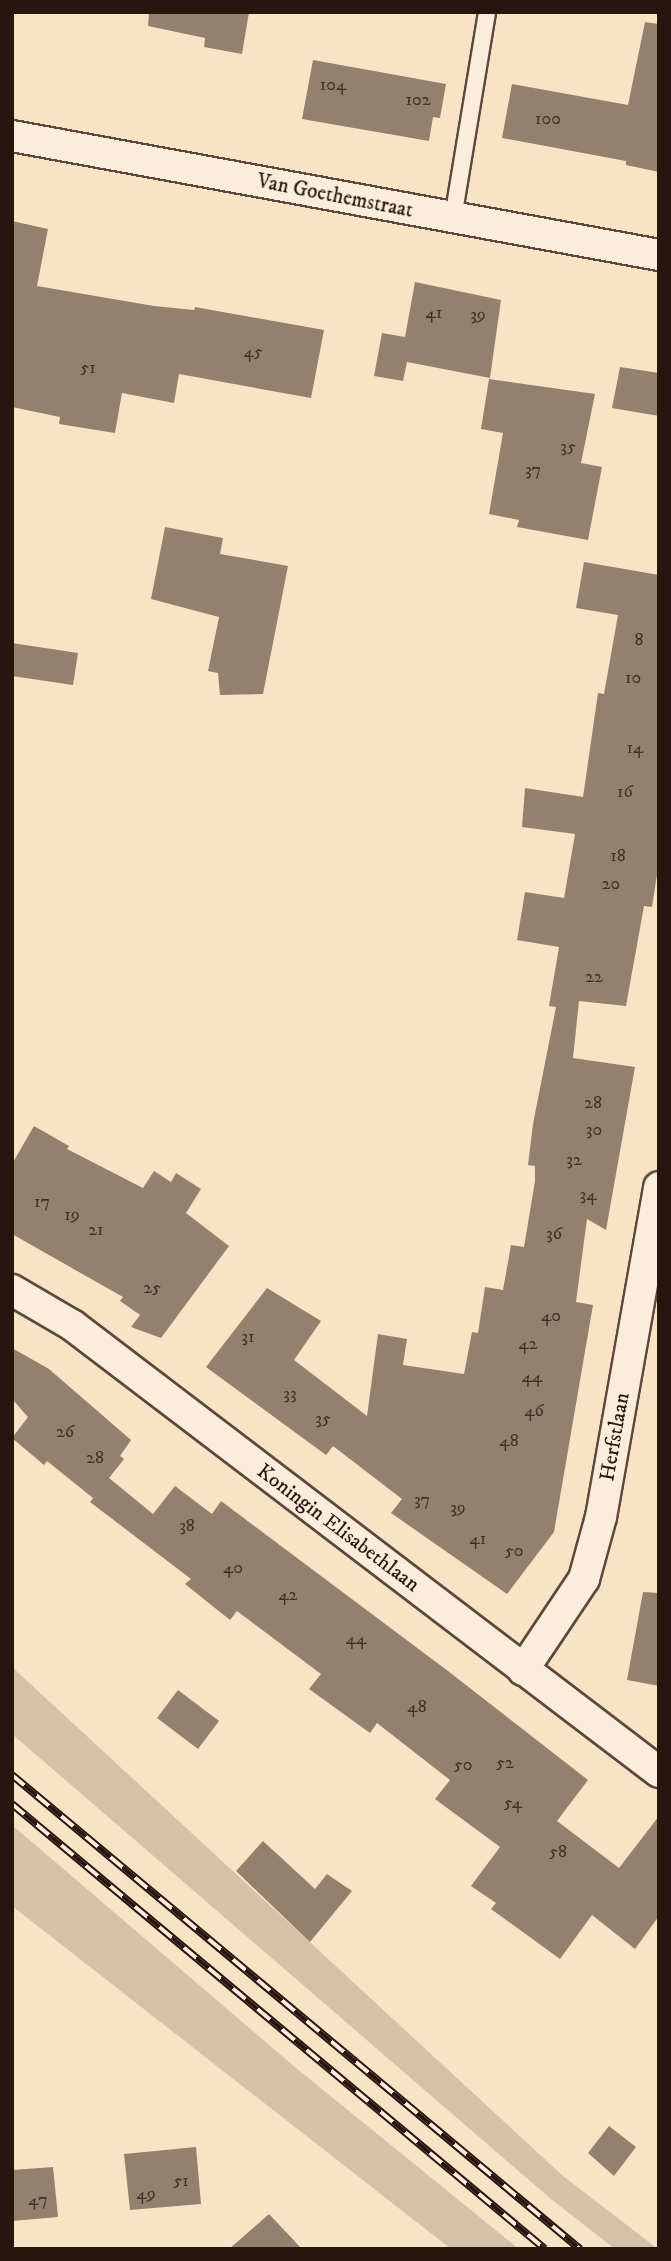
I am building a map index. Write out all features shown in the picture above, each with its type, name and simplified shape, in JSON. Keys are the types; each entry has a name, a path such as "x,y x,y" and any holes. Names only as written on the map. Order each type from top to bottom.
{"street":[{"name":"Van Goethemstraat","path":"12,135 659,255"},
{"name":"Herfstlaan","path":"523,1670 584,1579 601,1517 659,1187"},
{"name":"Koningin Elisabethlaan","path":"12,1290 72,1325 659,1772"}],"lane":[{"path":"453,218 487,12"}],"shaded area":[{"path":"12,1667 563,2176 658,2249 615,2249 551,2199 12,1734"},
{"path":"12,1825 296,2068 519,2249 451,2249 12,1906"}],"building":[{"path":"149,12 249,12 242,54 204,47 205,38 148,26"},
{"path":"645,22 659,24 659,172 626,165 626,161 502,138 512,84 628,105"},
{"path":"313,60 446,84 440,118 433,117 429,141 302,119"},
{"path":"12,221 48,229 37,286 154,306 194,310 195,307 324,330 311,398 179,374 174,403 122,393 115,433 59,424 60,417 12,407"},
{"path":"415,282 501,300 490,378 407,362 403,381 374,376 382,333 405,337"},
{"path":"620,367 659,373 659,416 612,408"},
{"path":"489,379 595,394 581,463 602,467 588,540 517,527 519,520 489,514 503,433 481,429"},
{"path":"165,527 223,538 220,554 288,566 263,694 220,695 218,673 208,671 219,617 151,599"},
{"path":"584,562 659,575 659,862 652,907 644,906 626,1006 579,1001 573,1058 635,1067 606,1230 587,1219 576,1302 593,1305 554,1532 507,1594 391,1513 402,1499 333,1446 326,1455 206,1367 267,1288 321,1321 294,1360 367,1416 378,1334 407,1339 403,1365 464,1374 472,1332 478,1333 485,1287 503,1290 511,1245 524,1247 535,1181 535,1166 528,1165 533,1124 556,1007 549,1006 559,947 517,940 525,892 564,898 575,834 522,827 525,788 583,797 598,693 604,694 618,615 576,608"},
{"path":"12,643 78,653 73,685 12,676"},
{"path":"34,1126 69,1146 67,1149 143,1188 154,1171 171,1182 176,1173 201,1189 186,1213 229,1246 161,1338 131,1327 140,1315 120,1301 123,1297 12,1234 12,1164"},
{"path":"12,1348 49,1369 131,1440 120,1456 124,1459 109,1478 153,1514 175,1486 212,1514 221,1501 588,1780 557,1821 619,1868 659,1816 659,1916 635,1949 592,1915 560,1959 491,1909 496,1903 471,1886 500,1847 435,1799 450,1780 377,1723 370,1733 309,1689 321,1674 237,1611 230,1620 185,1584 191,1579 90,1502 95,1496 93,1498 47,1461 44,1465 12,1438 28,1417 12,1399"},
{"path":"643,1592 659,1593 659,1686 627,1680"},
{"path":"178,1690 219,1721 198,1749 157,1718"},
{"path":"263,1841 315,1889 327,1874 352,1891 310,1942 236,1871"},
{"path":"609,2126 636,2147 614,2176 588,2153"},
{"path":"196,2147 201,2204 130,2210 124,2154"},
{"path":"53,2167 58,2217 12,2221 12,2170"},
{"path":"269,2214 302,2249 229,2249"}],"railway":[{"path":"12,1775 580,2249"},
{"path":"12,1804 545,2249"}]}
